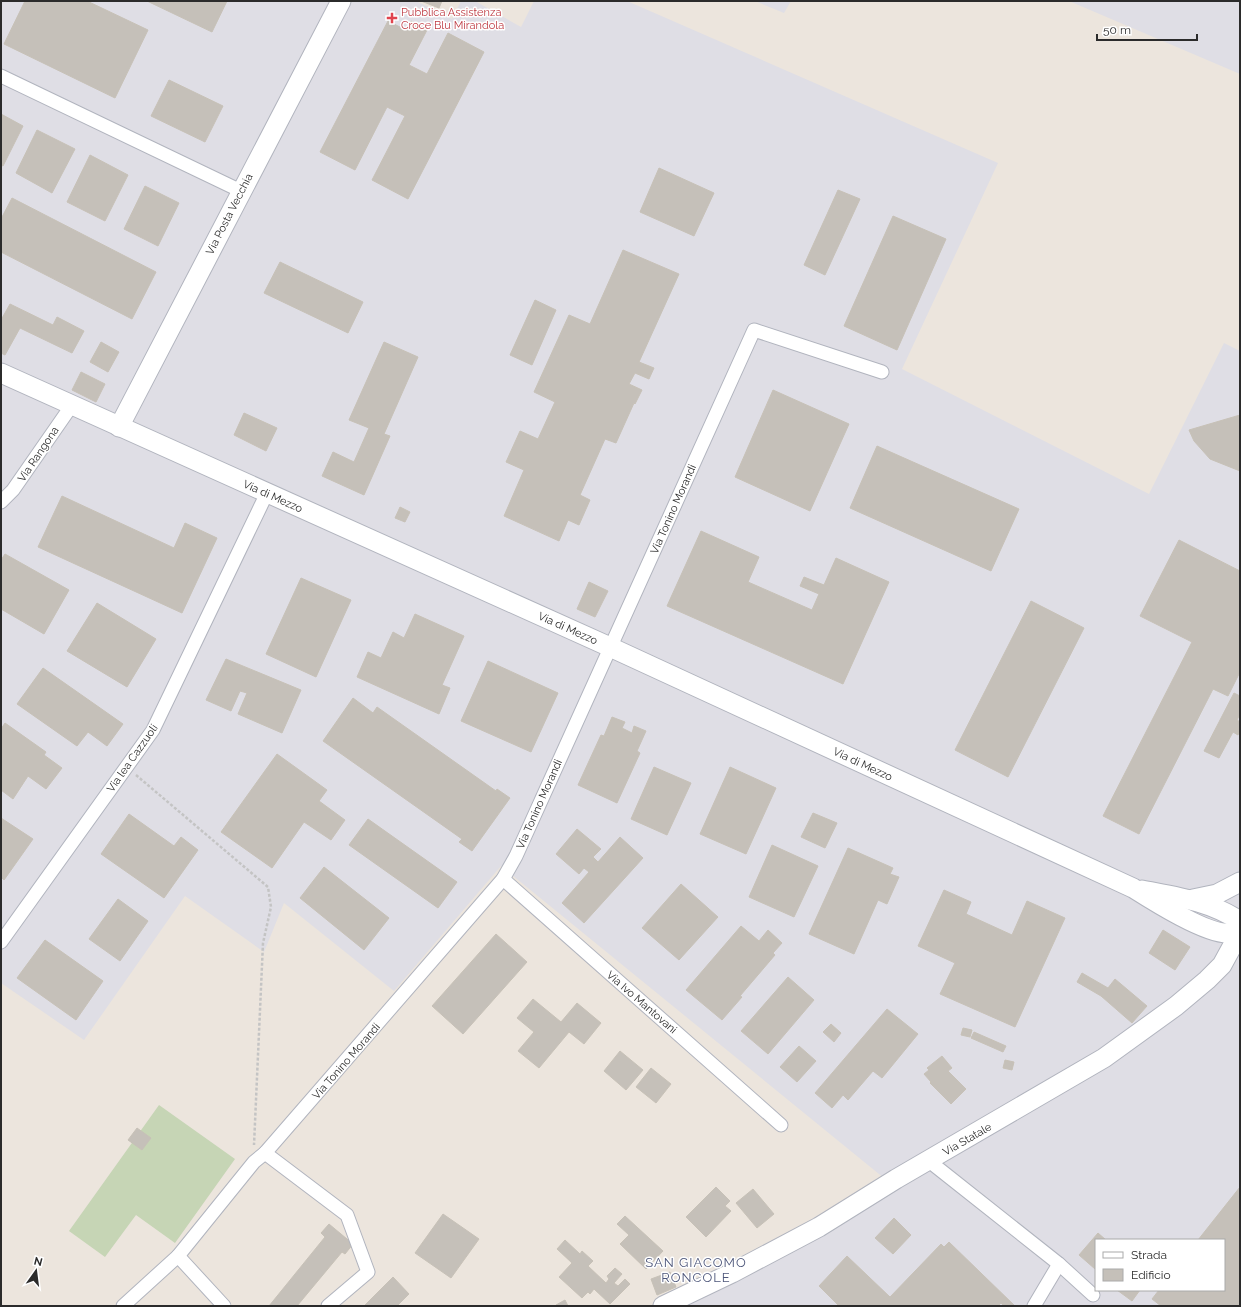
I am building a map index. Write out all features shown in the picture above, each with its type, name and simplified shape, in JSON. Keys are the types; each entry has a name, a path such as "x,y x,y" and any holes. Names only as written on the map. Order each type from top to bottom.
{"street":[{"name":"Via Posta Vecchia","path":"119,427 341,1"},
{"path":"1,76 241,191"},
{"name":"Via Tonino Morandi","path":"123,1306 178,1256 254,1162 265,1153 503,880 516,856 754,330 882,372"},
{"name":"Via di Mezzo","path":"1,373 610,647 1133,888"},
{"name":"Via Rangona","path":"1,502 13,490 72,405"},
{"name":"Via lea Cazzuoli","path":"1,942 153,730 267,493"},
{"name":"Via Ivo Mantovani","path":"503,880 781,1125"},
{"path":"1193,899 1217,894 1240,882"},
{"path":"1133,888 1193,899 1223,910 1240,921"},
{"path":"1133,888 1165,909 1216,932 1230,933 1240,927"},
{"path":"1216,932 1223,944 1222,965 1240,959"},
{"name":"Via Statale","path":"663,1306 732,1273 819,1227 1104,1058 1176,1006 1222,965 1240,932"},
{"path":"265,1153 347,1215 368,1272 328,1306"},
{"path":"929,1161 1059,1264 1093,1295"},
{"path":"178,1256 224,1306"},
{"path":"1034,1306 1059,1264"}],"path":[{"path":"126,767 268,887 271,907 264,943 254,1162"}],"shaded area":[{"path":"1,1 416,1 452,19 461,1 475,1 521,27 534,1 627,1 998,163 902,369 1149,494 1224,343 1240,351 1240,1306 664,1306 890,1183 501,866 394,991 284,903 264,952 185,896 84,1040 1,983"},
{"path":"755,1 791,1 784,13"},
{"path":"1069,1 1240,1 1240,74"}],"green space":[{"path":"159,1105 235,1159 175,1243 136,1215 105,1257 69,1231"}],"building":[{"path":"25,1 87,1 148,30 115,98 4,44"},
{"path":"147,1 227,1 212,32"},
{"path":"421,1 442,1 439,8"},
{"path":"388,21 406,30 411,21 427,30 409,65 427,74 448,33 484,52 408,199 372,180 405,116 387,107 355,170 320,152"},
{"path":"169,80 223,106 205,142 151,116"},
{"path":"1,114 23,126 3,166 1,165"},
{"path":"37,130 75,149 52,193 16,173"},
{"path":"90,155 128,175 105,221 67,202"},
{"path":"659,168 714,193 694,236 640,212"},
{"path":"145,186 179,203 158,246 124,229"},
{"path":"838,190 860,199 825,275 804,265"},
{"path":"12,198 156,272 132,319 1,252 1,219"},
{"path":"893,216 946,239 897,350 844,326"},
{"path":"623,250 679,274 639,362 654,368 649,379 635,373 629,384 642,390 635,404 634,403 616,443 605,439 580,495 590,500 579,525 568,520 559,541 504,516 524,470 506,462 520,431 538,439 555,402 534,392 569,315 590,324"},
{"path":"280,262 363,302 348,333 264,293"},
{"path":"535,300 556,310 532,365 510,355"},
{"path":"10,304 53,325 57,317 84,331 72,353 20,328 5,355 1,353 1,320"},
{"path":"101,342 119,352 108,372 90,362"},
{"path":"384,342 418,357 384,434 390,436 364,495 322,476 333,452 354,462 369,428 349,420"},
{"path":"81,372 105,384 96,402 72,390"},
{"path":"773,390 849,424 810,511 735,477"},
{"path":"244,413 277,428 266,451 234,435"},
{"path":"1240,415 1240,471 1210,459 1194,441 1189,430"},
{"path":"877,446 1019,509 991,571 850,508"},
{"path":"62,496 174,548 185,523 217,538 182,613 38,547"},
{"path":"400,507 410,512 405,522 395,518"},
{"path":"701,531 759,557 748,582 812,610 819,594 800,586 804,577 824,585 836,558 889,582 843,684 667,606"},
{"path":"1179,540 1240,571 1240,672 1228,696 1213,689 1139,834 1103,816 1192,642 1140,616"},
{"path":"5,554 69,590 44,634 1,609 1,560"},
{"path":"301,578 351,600 316,677 266,654"},
{"path":"589,582 608,591 595,617 577,609"},
{"path":"1031,601 1084,628 1008,777 955,750"},
{"path":"97,603 156,639 127,687 67,651"},
{"path":"415,614 464,636 442,685 450,688 439,714 357,677 368,652 381,658 393,632 404,638"},
{"path":"226,659 301,690 282,733 238,714 247,693 240,691 231,711 206,700"},
{"path":"488,661 558,693 531,752 461,721"},
{"path":"43,668 123,724 107,746 88,732 77,746 17,704"},
{"path":"1234,693 1240,696 1240,714 1237,720 1240,722 1240,730 1238,735 1233,732 1219,758 1204,751"},
{"path":"353,698 373,713 377,707 496,791 497,789 510,798 472,851 459,842 462,839 323,741"},
{"path":"612,717 625,722 622,728 632,733 634,726 646,731 637,751 640,753 617,803 578,785 601,735 604,736"},
{"path":"5,723 46,752 44,755 62,768 46,789 28,776 13,799 1,790 1,729"},
{"path":"277,754 327,790 319,801 345,820 331,840 304,822 272,868 221,832"},
{"path":"654,767 691,783 667,835 631,819"},
{"path":"730,767 776,788 746,854 700,834"},
{"path":"813,813 837,823 825,848 801,837"},
{"path":"129,814 174,846 181,837 198,850 164,898 101,854"},
{"path":"1,818 33,839 4,880 1,877"},
{"path":"368,819 457,882 438,908 349,845"},
{"path":"577,829 601,849 593,857 598,862 620,837 643,858 584,923 562,903 589,872 584,868 579,874 556,854"},
{"path":"772,845 818,866 794,917 749,897"},
{"path":"848,848 893,868 890,874 899,877 887,904 878,900 854,954 809,934"},
{"path":"324,867 389,918 364,950 300,898"},
{"path":"681,884 718,917 679,960 642,928"},
{"path":"944,890 971,902 966,914 1012,935 1027,901 1065,918 1015,1027 940,994 955,963 918,946"},
{"path":"118,899 148,921 120,961 89,939"},
{"path":"741,926 759,941 768,930 782,943 773,953 775,955 740,996 742,997 722,1020 686,990"},
{"path":"1163,930 1190,947 1175,970 1149,953"},
{"path":"496,934 527,962 463,1034 432,1006"},
{"path":"45,940 103,981 76,1020 17,978"},
{"path":"1082,973 1108,988 1115,979 1147,1006 1132,1023 1101,996 1077,982"},
{"path":"788,977 814,1000 768,1054 741,1031"},
{"path":"533,999 561,1022 577,1003 601,1023 584,1044 569,1032 539,1068 518,1051 534,1032 517,1018"},
{"path":"887,1009 918,1034 882,1078 873,1071 848,1100 843,1095 832,1108 815,1093"},
{"path":"831,1024 841,1033 834,1042 823,1032"},
{"path":"963,1028 972,1030 970,1037 961,1035"},
{"path":"974,1032 1006,1046 1003,1052 971,1038"},
{"path":"799,1046 816,1061 797,1082 780,1067"},
{"path":"620,1051 643,1070 626,1090 604,1071"},
{"path":"942,1056 952,1068 948,1071 966,1089 951,1104 930,1083 931,1082 924,1074 929,1070 927,1068"},
{"path":"1005,1060 1014,1062 1012,1070 1003,1068"},
{"path":"651,1068 671,1084 656,1103 636,1087"},
{"path":"137,1128 151,1138 142,1150 128,1140"},
{"path":"716,1187 730,1201 725,1206 731,1211 706,1237 686,1217"},
{"path":"1240,1187 1240,1306 1161,1306 1152,1299 1158,1291 1225,1291 1225,1239 1199,1239"},
{"path":"753,1189 774,1214 757,1228 736,1203"},
{"path":"443,1214 479,1239 451,1278 415,1253"},
{"path":"625,1216 663,1251 646,1269 620,1244 629,1235 617,1224"},
{"path":"894,1218 911,1235 893,1254 875,1238"},
{"path":"329,1224 353,1244 345,1254 342,1252 297,1306 269,1306 325,1237 321,1233"},
{"path":"1098,1233 1105,1239 1095,1239 1095,1269 1079,1255"},
{"path":"565,1240 580,1254 582,1251 593,1261 588,1266 606,1283 609,1279 607,1276 615,1268 622,1274 614,1283 618,1286 625,1279 630,1284 610,1304 594,1289 590,1294 588,1292 582,1298 559,1277 572,1263 557,1249"},
{"path":"949,1242 1015,1306 1004,1306 1001,1303 998,1306 839,1306 819,1286 847,1256 890,1297 941,1244 944,1247"},
{"path":"670,1272 676,1287 657,1295 651,1279"},
{"path":"393,1277 409,1294 397,1306 364,1306"},
{"path":"1118,1291 1139,1291 1132,1301"},
{"path":"565,1300 568,1306 556,1306 556,1305"}],"place":[{"name":"Pubblica Assistenza Croce Blu Mirandola","path":"392,18"}],"district":[{"name":"SAN GIACOMO RONCOLE","path":"696,1270"}]}
